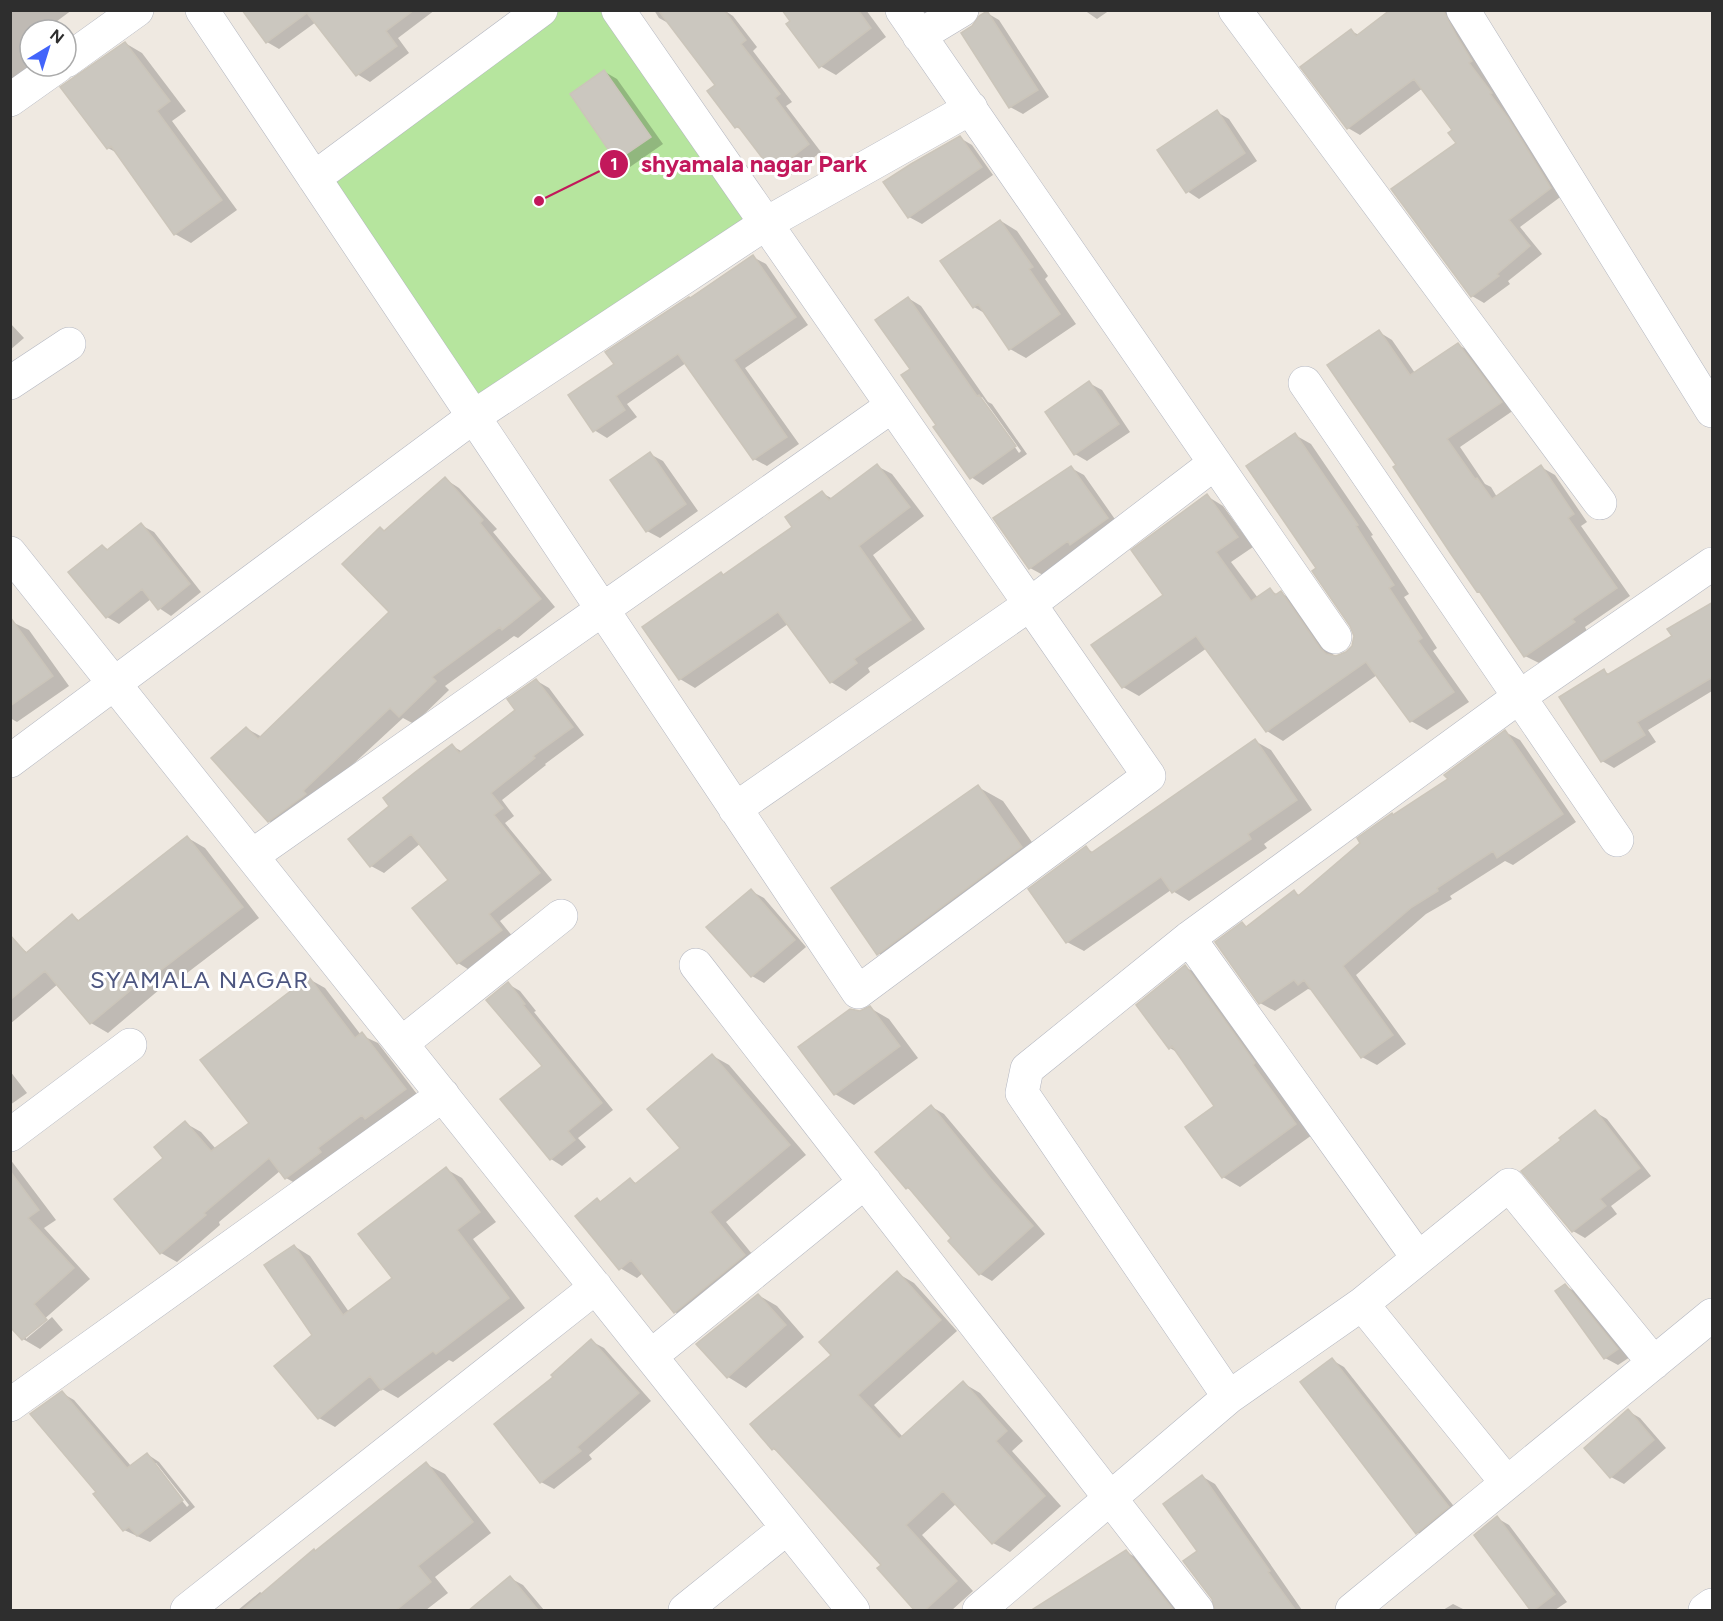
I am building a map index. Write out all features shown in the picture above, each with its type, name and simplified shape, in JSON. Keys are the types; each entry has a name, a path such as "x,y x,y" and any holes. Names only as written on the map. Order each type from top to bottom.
{"street":[{"path":"78,52 137,10"},
{"path":"202,10 858,992 1149,776 618,10"},
{"path":"314,178 541,10"},
{"path":"962,10 911,23 1335,637"},
{"path":"1235,10 1600,503"},
{"path":"1463,10 1713,411"},
{"path":"10,100 41,78"},
{"path":"10,761 473,417 765,224 970,108"},
{"path":"10,383 69,344"},
{"path":"1305,383 1617,840"},
{"path":"253,855 892,406"},
{"path":"735,809 1029,605 1215,463"},
{"path":"10,553 253,855 853,1611"},
{"path":"1229,1397 1022,1093 1027,1069 1189,938 1519,697 1713,564"},
{"path":"402,1043 561,916"},
{"path":"1189,938 1418,1258"},
{"path":"696,965 1197,1611"},
{"path":"10,1135 130,1045"},
{"path":"10,1405 443,1095"},
{"path":"651,1356 865,1182"},
{"path":"979,1611 1109,1497 1229,1397 1362,1304 1509,1185 1654,1363"},
{"path":"187,1611 596,1287"},
{"path":"1362,1304 1507,1484"},
{"path":"1352,1611 1713,1315"},
{"path":"686,1611 788,1528"},
{"path":"1706,1611 1713,1605"}],"green space":[{"path":"541,11 618,11 765,224 473,417 314,178"}],"building":[{"path":"242,10 414,10 386,31 397,46 356,76 307,13 266,43"},
{"path":"658,10 724,10 746,40 741,44 780,94 775,98 809,144 773,172 738,126 735,128 707,91 715,85"},
{"path":"782,10 858,10 871,28 819,68 786,24 790,21"},
{"path":"1390,10 1443,10 1472,61 1469,63 1492,93 1490,94 1508,118 1551,188 1509,220 1530,246 1497,274 1499,276 1471,297 1391,189 1456,143 1448,133 1452,130 1414,79 1347,129 1300,67 1351,29 1356,36"},
{"path":"987,11 1038,90 1009,108 961,33"},
{"path":"125,42 170,101 157,111 222,200 174,235 111,146 107,149 60,87 73,78 78,78 78,75"},
{"path":"604,70 651,137 616,161 570,94"},
{"path":"1217,110 1245,153 1186,193 1157,150"},
{"path":"960,136 982,167 908,218 883,182"},
{"path":"1000,220 1033,267 1029,269 1060,314 1009,350 978,304 973,308 940,261"},
{"path":"753,255 796,317 734,360 787,437 753,460 678,354 616,396 625,410 593,432 568,395 614,364 605,352"},
{"path":"908,297 977,396 979,395 1016,446 970,479 933,427 936,425 901,375 910,369 875,320"},
{"path":"1379,330 1410,375 1458,343 1502,402 1447,439 1492,499 1541,465 1574,514 1568,518 1617,588 1572,619 1575,622 1524,657 1451,554 1393,467 1396,465 1327,365"},
{"path":"1089,381 1119,424 1074,455 1045,412"},
{"path":"1295,433 1358,525 1356,526 1394,585 1389,588 1422,638 1418,641 1454,692 1410,722 1366,662 1266,732 1196,636 1122,688 1091,645 1163,595 1131,550 1207,494 1238,537 1216,552 1251,601 1270,588 1275,595 1281,591 1326,654 1336,656 1346,652 1352,646 1354,636 1350,626 1312,571 1316,568 1246,466"},
{"path":"650,452 686,504 646,532 610,480"},
{"path":"877,464 910,507 859,546 911,620 854,659 857,663 830,683 778,612 679,680 642,627 721,572 723,575 792,527 785,517 822,491 829,500"},
{"path":"1071,466 1108,518 1070,545 1068,541 1029,569 993,518"},
{"path":"445,477 483,520 480,523 541,599 502,630 500,627 432,677 436,681 399,717 390,708 303,791 306,794 268,822 211,758 246,727 258,739 389,612 342,564 380,527 384,531"},
{"path":"141,523 190,584 158,610 142,589 106,618 68,572 102,545 107,550"},
{"path":"1713,602 1713,677 1637,722 1645,735 1601,762 1559,697 1604,669 1607,675 1672,636 1667,629"},
{"path":"10,617 53,676 10,706"},
{"path":"536,679 573,727 533,756 535,758 491,793 503,808 494,815 540,873 489,914 502,930 457,964 412,908 448,880 411,834 370,867 348,839 389,806 383,798 414,773 452,744 459,753 515,710 507,699"},
{"path":"1505,730 1563,814 1497,858 1493,851 1437,888 1438,891 1412,907 1343,966 1393,1035 1361,1058 1304,980 1298,985 1294,980 1259,1004 1215,942 1242,922 1246,927 1294,890 1298,896 1360,843 1357,838 1392,813 1393,815 1448,779 1444,775"},
{"path":"1255,739 1297,800 1248,834 1251,839 1172,893 1161,877 1066,943 1028,889 1086,846 1091,853"},
{"path":"978,785 1022,847 877,955 831,888"},
{"path":"187,836 243,907 152,977 150,974 90,1024 45,971 10,1000 10,935 26,953 72,914 78,921"},
{"path":"751,889 795,940 751,977 706,927"},
{"path":"1185,965 1296,1124 1222,1178 1185,1127 1214,1106 1172,1046 1169,1049 1136,1005"},
{"path":"309,977 355,1038 362,1032 406,1089 365,1119 362,1115 318,1148 321,1152 285,1179 269,1158 160,1254 114,1199 163,1158 154,1147 185,1121 211,1151 249,1123 200,1060"},
{"path":"508,982 525,1004 523,1005 602,1103 568,1131 575,1140 550,1160 500,1099 542,1066 486,1000"},
{"path":"870,1006 900,1046 834,1095 798,1047 850,1009 860,1011"},
{"path":"712,1054 790,1145 710,1212 745,1255 674,1313 631,1260 619,1270 575,1216 597,1198 600,1202 630,1178 635,1184 680,1148 647,1109"},
{"path":"931,1105 991,1179 1033,1226 979,1275 948,1241 951,1238 908,1187 906,1189 875,1152"},
{"path":"1595,1110 1640,1168 1600,1199 1606,1206 1572,1232 1521,1171"},
{"path":"446,1167 480,1212 457,1230 509,1298 436,1354 433,1351 381,1390 370,1376 318,1419 274,1366 312,1335 264,1265 294,1245 343,1315 392,1278 358,1234"},
{"path":"10,1171 39,1210 28,1218 74,1268 34,1304 47,1320 22,1340 10,1327"},
{"path":"897,1271 941,1320 858,1395 899,1439 963,1381 1007,1431 996,1441 1045,1496 992,1544 943,1491 906,1525 957,1581 924,1611 915,1611 877,1568 881,1565 750,1424 831,1355 819,1342"},
{"path":"1565,1284 1618,1349 1604,1359 1555,1291"},
{"path":"758,1294 786,1325 727,1378 696,1344"},
{"path":"591,1339 639,1393 577,1447 581,1451 540,1483 494,1424 553,1377 551,1375"},
{"path":"1332,1358 1449,1507 1416,1534 1300,1382"},
{"path":"62,1391 127,1468 147,1453 183,1500 137,1536 129,1527 123,1531 93,1494 96,1492 30,1414"},
{"path":"1628,1409 1654,1440 1610,1478 1584,1448"},
{"path":"426,1462 473,1522 418,1566 431,1582 395,1611 241,1611 314,1549 315,1551"},
{"path":"1202,1475 1296,1611 1215,1611 1212,1599 1183,1561 1197,1551 1163,1504"},
{"path":"1497,1516 1555,1594 1533,1611 1474,1535"},
{"path":"1126,1550 1174,1611 1030,1611"},
{"path":"510,1576 539,1611 468,1611"}],"place":[{"name":"shyamala nagar Park","path":"539,201"}],"district":[{"name":"SYAMALA NAGAR","path":"200,980"}]}
